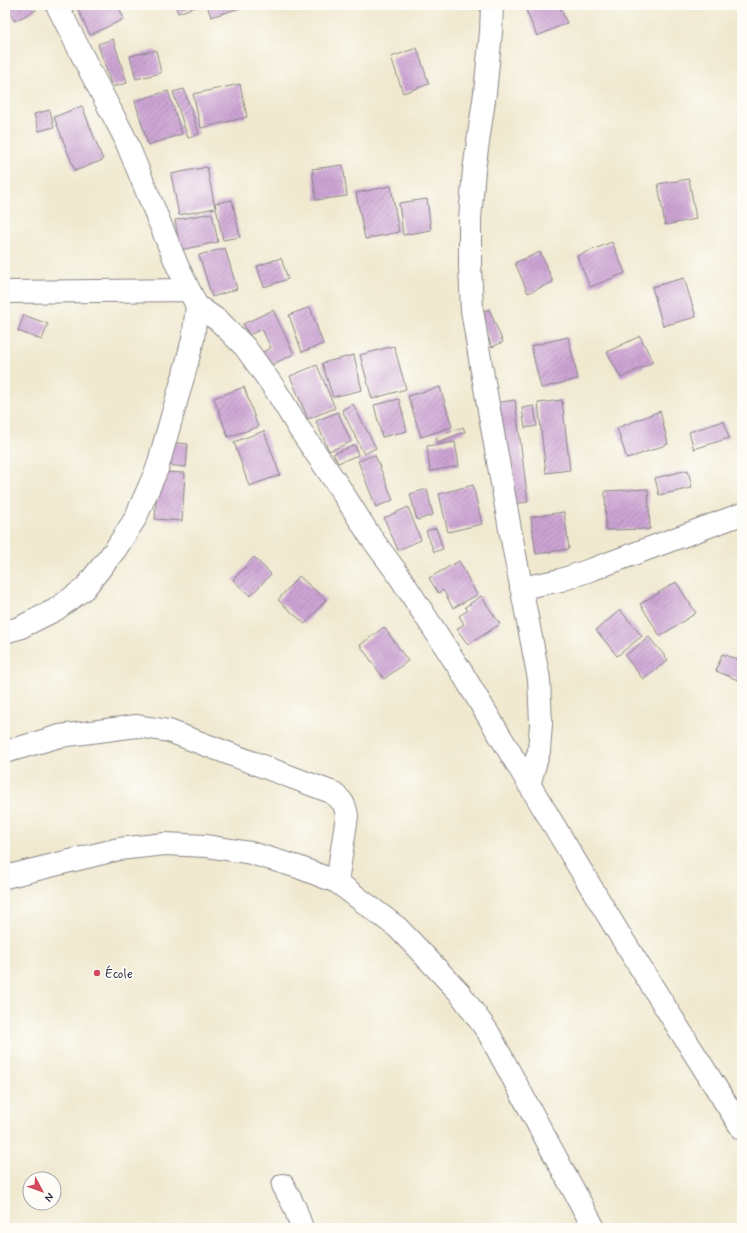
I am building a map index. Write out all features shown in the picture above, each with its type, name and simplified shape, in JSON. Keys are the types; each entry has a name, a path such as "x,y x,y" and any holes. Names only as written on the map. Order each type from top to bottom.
{"street":[{"path":"5,632 19,628 55,610 84,589 115,550 136,519 157,469 193,339 193,298 160,224 124,136 57,5"},
{"path":"492,5 485,93 474,170 470,219 472,310 521,588 539,679 541,724 539,750 529,785"},
{"path":"5,292 193,298 219,320 245,347 339,486 370,536 398,574 461,671 618,932 742,1128"},
{"path":"521,588 561,580 742,514"},
{"path":"5,752 60,736 137,726 169,731 331,792 341,799 347,816 337,882"},
{"path":"5,877 120,849 165,844 206,846 251,853 298,867 337,882 398,928 459,992 488,1032 594,1228"},
{"path":"283,1185 295,1208 302,1228"}],"building":[{"path":"6,5 33,5 36,10 15,21"},
{"path":"76,5 118,5 124,19 90,35"},
{"path":"175,5 201,5 178,13"},
{"path":"207,5 239,5 240,8 211,17"},
{"path":"539,5 559,5 567,23 537,36 526,10"},
{"path":"113,39 127,83 112,87 98,44"},
{"path":"417,48 429,84 403,93 391,57"},
{"path":"156,50 161,73 136,79 130,56"},
{"path":"240,84 247,117 201,128 193,94"},
{"path":"184,89 199,134 188,138 173,92"},
{"path":"168,91 182,134 148,145 135,101"},
{"path":"82,106 103,160 75,171 54,117"},
{"path":"50,110 54,127 39,131 34,114"},
{"path":"343,165 347,196 316,200 312,169"},
{"path":"207,167 215,208 179,215 171,174"},
{"path":"689,179 696,219 665,225 658,184"},
{"path":"391,186 399,232 365,239 356,193"},
{"path":"427,199 431,230 403,235 399,203"},
{"path":"232,200 240,237 223,240 215,203"},
{"path":"212,213 218,242 180,250 175,220"},
{"path":"612,242 625,273 590,287 577,256"},
{"path":"225,248 237,289 212,297 199,255"},
{"path":"540,252 553,282 528,293 515,263"},
{"path":"281,258 288,279 264,287 257,266"},
{"path":"684,278 696,317 663,326 652,287"},
{"path":"310,307 323,344 302,352 289,315"},
{"path":"489,309 503,342 492,347 479,313"},
{"path":"273,310 294,354 265,368 258,354 271,348 262,329 249,335 243,324"},
{"path":"24,315 48,324 42,340 18,331"},
{"path":"640,336 653,362 621,378 607,352"},
{"path":"568,337 578,379 541,388 531,346"},
{"path":"394,346 406,389 372,399 360,355"},
{"path":"354,355 362,390 333,397 322,363"},
{"path":"317,365 335,408 308,419 290,376"},
{"path":"244,387 258,427 228,437 214,398"},
{"path":"440,387 452,427 421,437 408,396"},
{"path":"399,399 407,431 382,437 374,405"},
{"path":"515,400 528,502 507,505 494,403"},
{"path":"562,400 570,470 546,473 538,403"},
{"path":"353,404 376,448 364,454 342,410"},
{"path":"534,406 537,426 525,428 522,408"},
{"path":"660,411 668,444 627,459 617,428"},
{"path":"338,412 351,442 329,451 316,421"},
{"path":"724,421 729,438 694,449 689,432"},
{"path":"463,427 465,432 438,442 436,437"},
{"path":"264,431 280,475 249,486 234,442"},
{"path":"167,442 188,444 186,467 166,465"},
{"path":"455,442 459,466 430,471 427,446"},
{"path":"355,445 358,455 338,463 333,454"},
{"path":"375,455 393,500 376,507 358,461"},
{"path":"688,470 692,488 659,495 655,478"},
{"path":"158,472 185,473 182,521 155,519"},
{"path":"473,485 482,524 448,532 439,494"},
{"path":"427,489 433,515 417,520 410,494"},
{"path":"648,489 650,529 606,530 605,491"},
{"path":"408,507 421,540 398,550 384,518"},
{"path":"564,512 569,549 536,554 531,517"},
{"path":"436,528 443,549 434,552 426,531"},
{"path":"254,557 271,574 250,596 233,580"},
{"path":"459,561 477,595 453,608 443,590 438,593 429,578"},
{"path":"299,576 326,600 305,624 278,600"},
{"path":"676,582 696,613 660,636 640,604"},
{"path":"481,596 500,624 468,645 457,629 464,624 459,616 468,610 465,607"},
{"path":"620,610 642,636 617,656 596,630"},
{"path":"384,627 408,661 384,679 360,645"},
{"path":"649,637 668,660 643,679 625,656"},
{"path":"722,654 742,661 742,670 738,680 716,671"}],"place":[{"name":"École","path":"97,973"}]}
